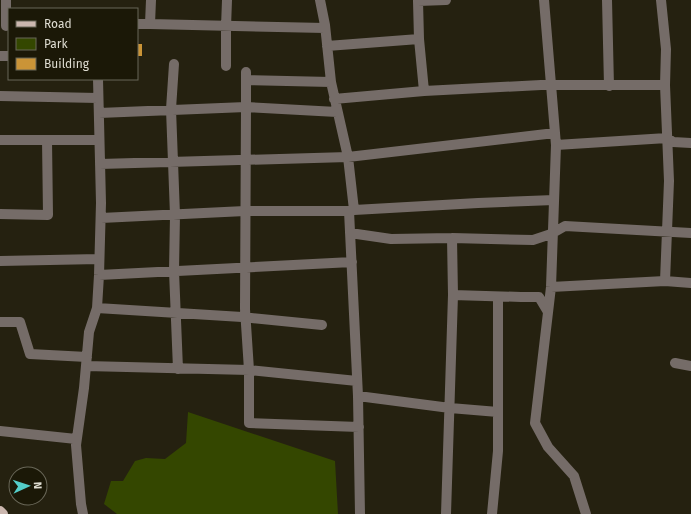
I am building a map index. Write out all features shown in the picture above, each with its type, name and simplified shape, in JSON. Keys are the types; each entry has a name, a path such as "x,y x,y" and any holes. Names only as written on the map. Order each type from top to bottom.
{"main road":[{"path":"0,511 3,514"}],"street":[{"path":"5,26 6,0"},
{"path":"150,24 151,0"},
{"path":"226,66 227,0"},
{"path":"320,0 325,28 330,82 348,157 358,396 360,514"},
{"path":"424,90 419,40 418,1 446,0"},
{"path":"544,0 556,145 551,286 535,422 548,447 574,476 586,514"},
{"path":"607,0 609,86"},
{"path":"661,0 666,49 665,85 669,181 664,281"},
{"path":"138,24 325,28"},
{"path":"327,46 419,40"},
{"path":"174,64 172,109 175,215 174,271 178,369"},
{"path":"330,82 246,76 245,318 249,370 249,423 359,427"},
{"path":"83,514 76,439 89,332 96,308 99,275 101,218 98,80"},
{"path":"334,99 424,90 541,85 665,85"},
{"path":"0,96 98,98"},
{"path":"99,112 246,107 337,112"},
{"path":"100,164 348,157 555,133"},
{"path":"556,145 667,138 673,142 691,143"},
{"path":"0,140 100,140"},
{"path":"0,214 48,215 47,140"},
{"path":"101,218 245,211 351,210 554,200"},
{"path":"350,233 391,239 452,238 533,240 565,226 691,233"},
{"path":"446,514 453,294 452,238"},
{"path":"0,261 99,258"},
{"path":"99,275 352,262"},
{"path":"551,286 664,281 691,284"},
{"path":"453,294 498,297 539,297 548,312"},
{"path":"492,514 498,451 498,297"},
{"path":"96,308 245,318 322,325"},
{"path":"0,322 20,322 30,354 86,362 178,369 249,370 357,381"},
{"path":"675,363 691,366"},
{"path":"358,396 450,408 498,412"},
{"path":"0,431 76,439"}],"green space":[{"path":"188,412 335,461 338,514 117,514 104,504 111,481 123,481 135,461 146,458 165,459 186,443"}],"building":[{"path":"138,44 142,44 142,56 138,56"}]}
